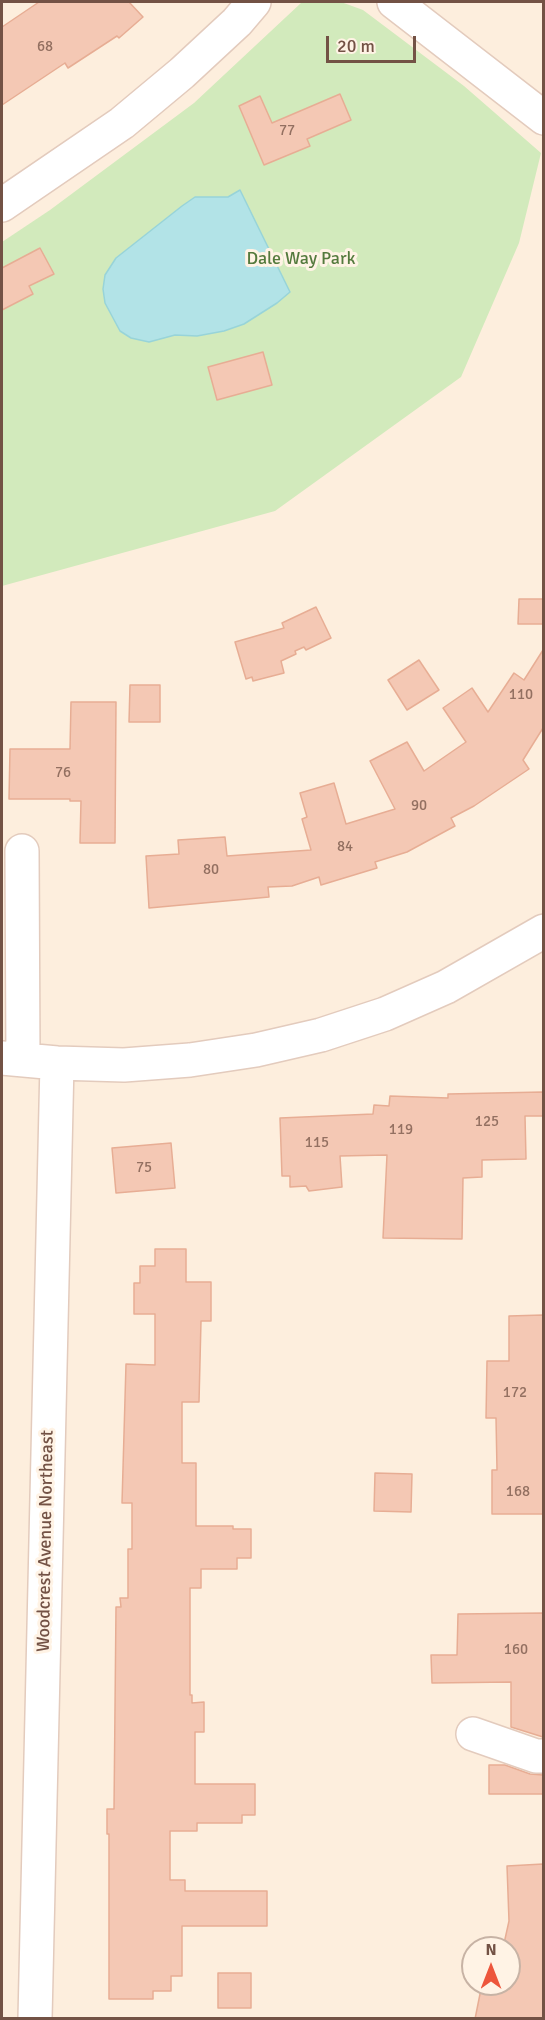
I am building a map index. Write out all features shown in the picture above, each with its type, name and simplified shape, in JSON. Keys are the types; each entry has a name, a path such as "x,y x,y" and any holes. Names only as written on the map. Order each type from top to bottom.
{"street":[{"path":"2,206 122,123 182,74 237,22 254,2"},
{"path":"394,2 543,118"},
{"path":"22,850 13,1059 124,1065 190,1060 256,1050 321,1035 385,1014 446,987 543,931"},
{"name":"Woodcrest Avenue Northeast","path":"35,2019 57,1063"},
{"path":"473,1734 536,1756 543,1756"}],"green space":[{"name":"Dale Way Park","path":"341,2 363,10 464,86 541,153 519,243 461,377 275,511 2,586 2,242 50,210 194,103 301,3"}],"water":[{"path":"240,190 290,292 244,324 224,331 197,336 175,335 149,342 131,338 120,331 105,303 103,289 105,275 116,258 195,197 228,197"}],"building":[{"path":"39,2 129,2 143,17 119,38 117,36 68,68 65,63 2,105 2,27"},
{"path":"340,94 351,120 307,139 310,146 264,165 239,106 260,96 272,123"},
{"path":"40,248 54,274 29,286 33,294 2,310 2,268"},
{"path":"263,352 272,385 217,400 208,367"},
{"path":"519,599 543,599 543,624 518,624"},
{"path":"316,607 331,638 306,650 304,647 295,651 296,654 281,661 284,673 253,681 252,677 246,679 235,642 284,628 282,623"},
{"path":"543,650 543,728 523,760 529,769 474,806 451,818 455,826 407,852 375,862 377,868 321,885 319,877 292,886 268,887 269,897 149,908 146,856 179,854 178,840 225,837 227,856 311,850 302,819 307,817 300,793 334,783 346,824 395,809 370,761 407,742 424,771 466,742 443,708 472,688 488,712 514,673 524,680"},
{"path":"419,660 439,690 407,710 388,680"},
{"path":"130,685 160,685 160,722 129,722"},
{"path":"71,702 116,702 115,843 80,843 81,801 9,799 10,749 70,749"},
{"path":"543,1092 543,1116 525,1116 526,1159 482,1160 482,1177 463,1178 462,1239 383,1238 387,1155 340,1156 342,1187 309,1191 306,1186 290,1187 290,1176 282,1176 280,1118 373,1114 374,1105 389,1106 390,1096 448,1098 448,1094"},
{"path":"171,1143 175,1188 116,1193 112,1148"},
{"path":"155,1249 186,1249 186,1282 211,1282 211,1321 201,1321 199,1402 182,1402 182,1463 196,1463 196,1526 233,1526 233,1529 251,1529 251,1558 237,1558 237,1569 201,1569 201,1588 190,1588 190,1695 192,1695 192,1703 204,1702 204,1732 195,1732 195,1784 255,1784 255,1815 242,1815 242,1823 197,1823 197,1831 170,1831 170,1880 185,1880 185,1891 267,1891 267,1926 182,1926 182,1976 171,1976 171,1991 153,1991 153,1999 109,1999 107,1809 114,1809 116,1607 121,1607 120,1598 128,1598 128,1549 132,1549 132,1503 122,1503 126,1364 155,1365 155,1314 134,1314 134,1283 140,1283 140,1266 155,1266"},
{"path":"543,1315 543,1514 492,1514 492,1470 497,1470 496,1418 486,1418 487,1361 509,1361 509,1316"},
{"path":"375,1473 412,1474 411,1512 374,1511"},
{"path":"543,1613 543,1737 511,1727 511,1682 432,1683 431,1655 457,1655 458,1614"},
{"path":"489,1765 505,1765 530,1774 543,1775 543,1794 489,1794"},
{"path":"543,1864 543,2019 475,2019 480,1996 521,1996 521,1936 506,1936 509,1921 507,1866"},
{"path":"218,1973 251,1973 251,2008 218,2008"}]}
